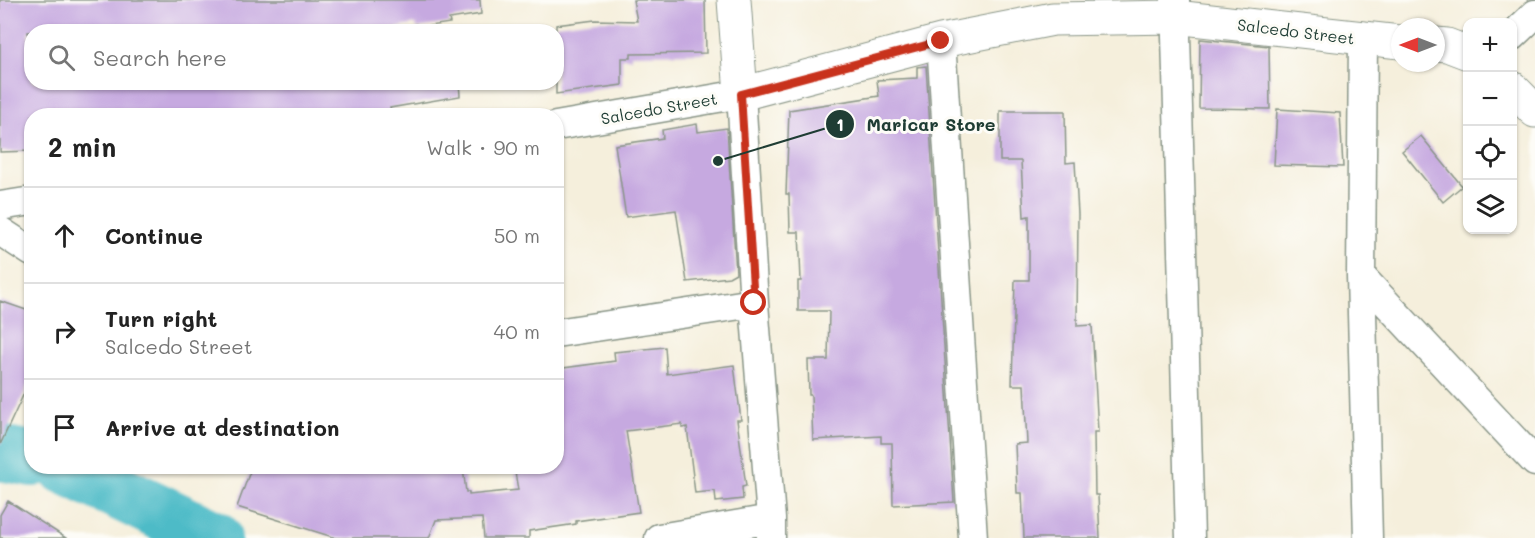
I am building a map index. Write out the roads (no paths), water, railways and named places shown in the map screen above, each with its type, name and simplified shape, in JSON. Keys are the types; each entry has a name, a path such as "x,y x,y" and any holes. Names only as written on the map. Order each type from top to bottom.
{"street":[{"path":"659,538 771,529 734,0"},
{"path":"1175,8 1190,538"},
{"name":"Salcedo Street","path":"564,125 741,94 941,41 1053,19 1175,8 1363,39 1391,41"},
{"path":"1517,31 1535,14"},
{"path":"1363,39 1361,276 1368,538"},
{"path":"941,41 973,538"},
{"path":"1445,45 1463,51"},
{"path":"1517,93 1535,111"},
{"path":"0,206 24,202"},
{"path":"0,231 24,247"},
{"path":"1361,276 1535,462"},
{"path":"564,332 754,303"}],"waterway":[{"path":"0,453 24,458"},
{"path":"81,474 214,538"}],"place":[{"name":"Maricar Store","path":"718,161"}]}
